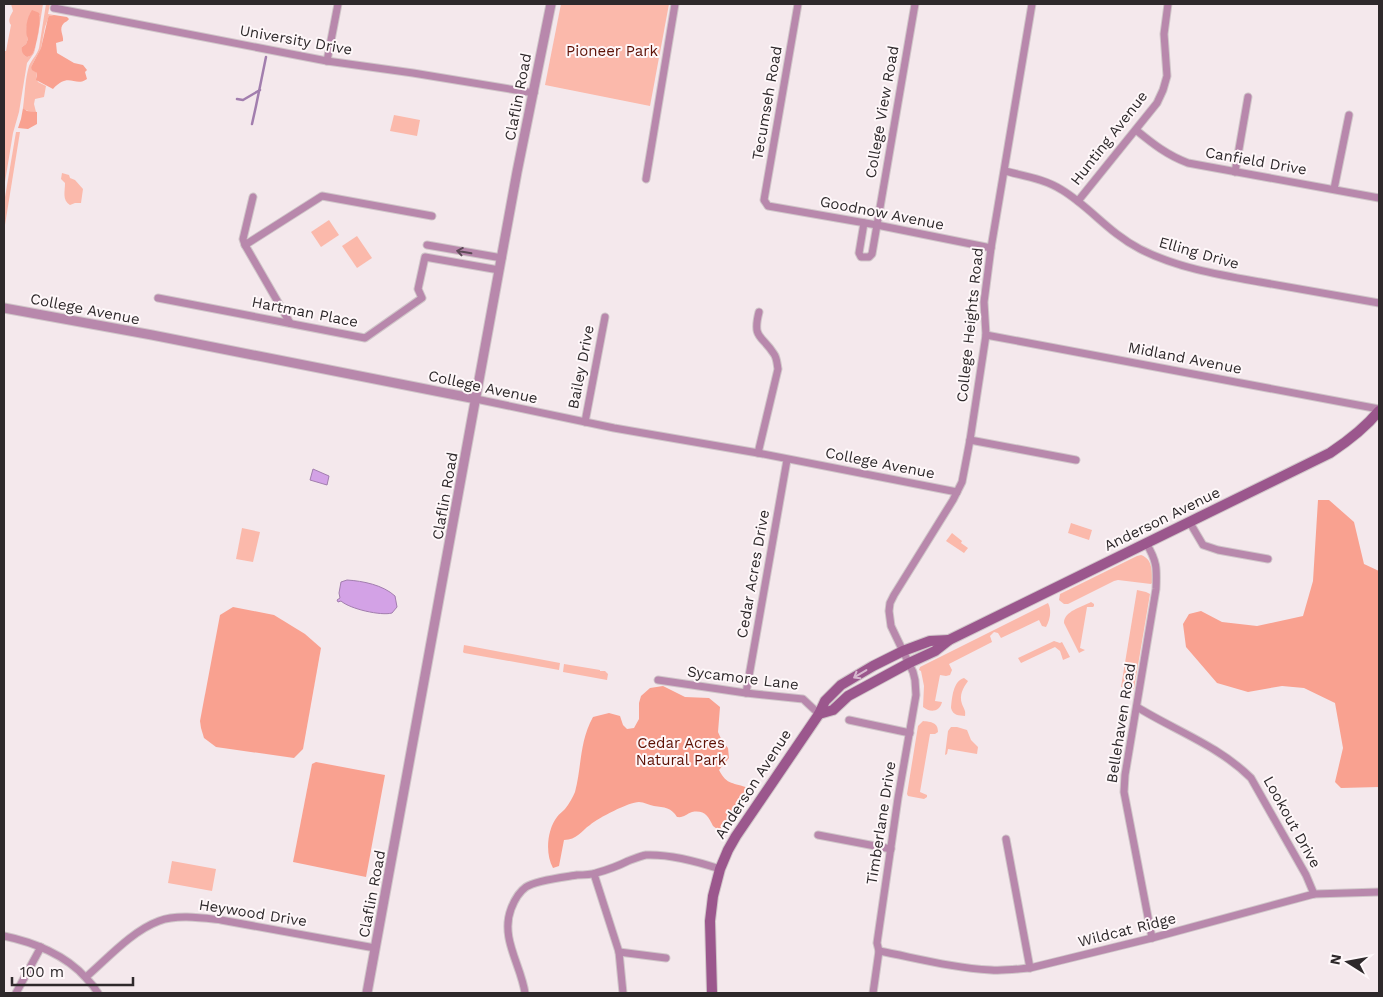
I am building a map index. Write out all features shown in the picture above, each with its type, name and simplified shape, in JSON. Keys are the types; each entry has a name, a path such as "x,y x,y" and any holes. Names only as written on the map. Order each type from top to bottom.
{"main road":[{"name":"Anderson Avenue","path":"712,993 710,921 720,869 736,836 819,714 833,710 848,696 906,657 935,651 949,640 1330,453 1368,424 1379,410"}],"street":[{"path":"327,61 338,4"},
{"name":"Claflin Road","path":"368,993 517,172 551,4"},
{"path":"646,179 675,4"},
{"name":"Tecumseh Road","path":"768,206 764,200 798,4"},
{"name":"College View Road","path":"864,223 858,251 864,258 871,256 915,4"},
{"name":"College Heights Road","path":"906,657 891,626 889,618 890,603 962,482 986,334 984,302 991,248 1032,4"},
{"name":"Hunting Avenue","path":"1078,201 1158,103 1167,76 1164,34 1168,4"},
{"name":"University Drive","path":"54,8 327,61 534,93"},
{"path":"1235,172 1248,97"},
{"path":"1334,189 1349,116"},
{"name":"Canfield Drive","path":"1136,130 1159,149 1188,163 1379,198"},
{"name":"Elling Drive","path":"1005,171 1045,182 1061,189 1078,201 1116,235 1141,250 1177,264 1211,273 1379,304"},
{"path":"245,245 322,196 432,216"},
{"path":"252,197 242,237 290,323"},
{"name":"Goodnow Avenue","path":"768,206 877,225 991,248"},
{"path":"427,245 502,258"},
{"name":"Hartman Place","path":"158,298 365,338 422,298 418,289 425,257 499,270"},
{"name":"College Avenue","path":"4,308 152,335 585,422 758,453 957,492"},
{"path":"758,453 778,369 775,355 760,338 756,326 759,312"},
{"name":"Bailey Drive","path":"585,422 605,317"},
{"name":"Midland Avenue","path":"986,334 1379,410"},
{"path":"970,440 1076,460"},
{"name":"Cedar Acres Drive","path":"746,693 787,460"},
{"path":"1190,522 1203,545 1218,550 1268,559"},
{"name":"Bellehaven Road","path":"1146,543 1157,566 1156,589 1125,775 1124,792 1152,938"},
{"name":"Timberlane Drive","path":"873,993 879,951 877,943 898,798 916,695 915,680 906,657"},
{"name":"Sycamore Lane","path":"658,680 802,699 819,714"},
{"name":"Lookout Drive","path":"1137,707 1223,755 1239,766 1251,778 1306,875 1314,894"},
{"path":"849,720 910,733"},
{"path":"818,835 891,849"},
{"path":"1006,839 1030,968"},
{"path":"525,993 523,980 510,949 508,927 509,915 518,895 527,886 563,877 594,874 644,855 696,861 720,869"},
{"path":"594,874 619,952 623,993"},
{"name":"Wildcat Ridge","path":"879,951 949,965 992,970 1030,968 1152,938 1314,894 1379,892"},
{"name":"Heywood Drive","path":"86,977 132,936 160,920 174,918 197,917 221,920 376,948"},
{"path":"4,936 16,938 41,947 68,962 86,977 98,993"},
{"path":"16,993 41,947"},
{"path":"619,952 666,958"}],"green space":[{"path":"11,4 43,4 37,42 40,15 30,14 26,29 28,39 22,47 25,56 28,57 33,53 36,45 34,53 27,63 4,188 4,51 6,51 11,25 9,19 13,11"},
{"path":"46,4 50,4 48,14 54,15 49,16 41,48 31,67 37,73 38,82 46,86 44,97 35,99 36,112 32,112 23,108 26,81 29,66 39,48"},
{"name":"Pioneer Park","path":"561,4 669,4 650,106 545,85"},
{"path":"32,10 39,13 39,26 34,50 32,55 27,57 23,54 22,47 28,39 26,32 27,24"},
{"path":"54,15 69,19 61,27 63,41 56,43 57,53 74,63 83,65 87,70 85,72 87,79 79,82 63,81 53,89 36,80 37,73 31,67 41,48 48,18"},
{"path":"23,108 27,111 37,112 37,124 28,129 18,128"},
{"path":"394,115 420,120 417,136 390,131"},
{"path":"16,132 20,132 4,231 4,203"},
{"path":"62,173 69,175 83,189 81,203 70,205 67,203 64,196 65,183 61,179"},
{"path":"329,220 339,235 321,247 311,232"},
{"path":"357,236 372,258 357,268 342,246"},
{"path":"1318,500 1329,500 1354,522 1364,564 1379,571 1379,787 1341,788 1335,782 1343,748 1335,703 1304,688 1282,686 1248,692 1217,683 1186,647 1183,624 1189,614 1201,611 1222,622 1257,626 1303,616 1313,581"},
{"path":"1071,523 1092,530 1089,540 1068,533"},
{"path":"242,528 260,532 253,562 236,559"},
{"path":"952,533 968,548 964,553 946,541"},
{"path":"1141,555 1150,563 1151,584 1118,580 1068,604 1064,604 1059,600 1060,594"},
{"path":"1137,590 1150,594 1134,689 1121,687"},
{"path":"1091,602 1094,606 1087,607 1080,648 1085,650 1079,653 1064,623 1070,612"},
{"path":"1048,603 1050,615 1046,627 1042,626 1039,620 1001,638 998,633 994,632 990,636 992,642 949,664 952,670 950,675 940,675 935,701 942,702 939,708 932,711 923,707 924,686 921,671 919,670 920,667"},
{"path":"233,607 274,615 305,634 321,648 303,749 294,758 216,747 204,738 200,721 220,615"},
{"path":"1054,641 1062,642 1070,657 1063,660 1060,651 1055,647 1021,663 1018,658"},
{"path":"464,645 560,663 559,670 464,653"},
{"path":"564,664 605,671 608,674 607,680 563,672"},
{"path":"964,678 968,681 961,695 965,716 955,714 951,708 955,686"},
{"name":"Cedar Acres Natural Park","path":"663,686 685,697 709,698 720,707 718,732 728,748 729,758 719,770 725,779 731,783 748,788 741,806 730,815 723,828 717,829 706,814 700,812 692,812 677,817 673,812 664,808 641,802 634,803 600,818 576,837 564,840 559,866 553,868 548,849 549,835 554,822 571,801 575,792 585,736 593,717 609,713 620,716 623,725 627,729 634,728 639,719 641,696 650,688"},
{"path":"923,721 935,724 938,729 938,732 935,734 930,734 920,792 927,795 924,799 908,796 907,794 918,726"},
{"path":"951,727 967,730 971,740 978,747 977,754 948,749 945,755 948,731"},
{"path":"316,762 385,775 366,877 293,862 312,764"},
{"path":"172,861 216,869 212,891 168,883"}],"shaded area":[{"path":"313,469 329,476 327,485 310,480"},
{"path":"347,580 379,586 385,589 395,596 397,607 392,613 381,614 358,609 341,601 338,602 341,582"}],"waterway":[{"path":"252,124 266,57"},
{"path":"237,99 243,100 260,90"}]}
